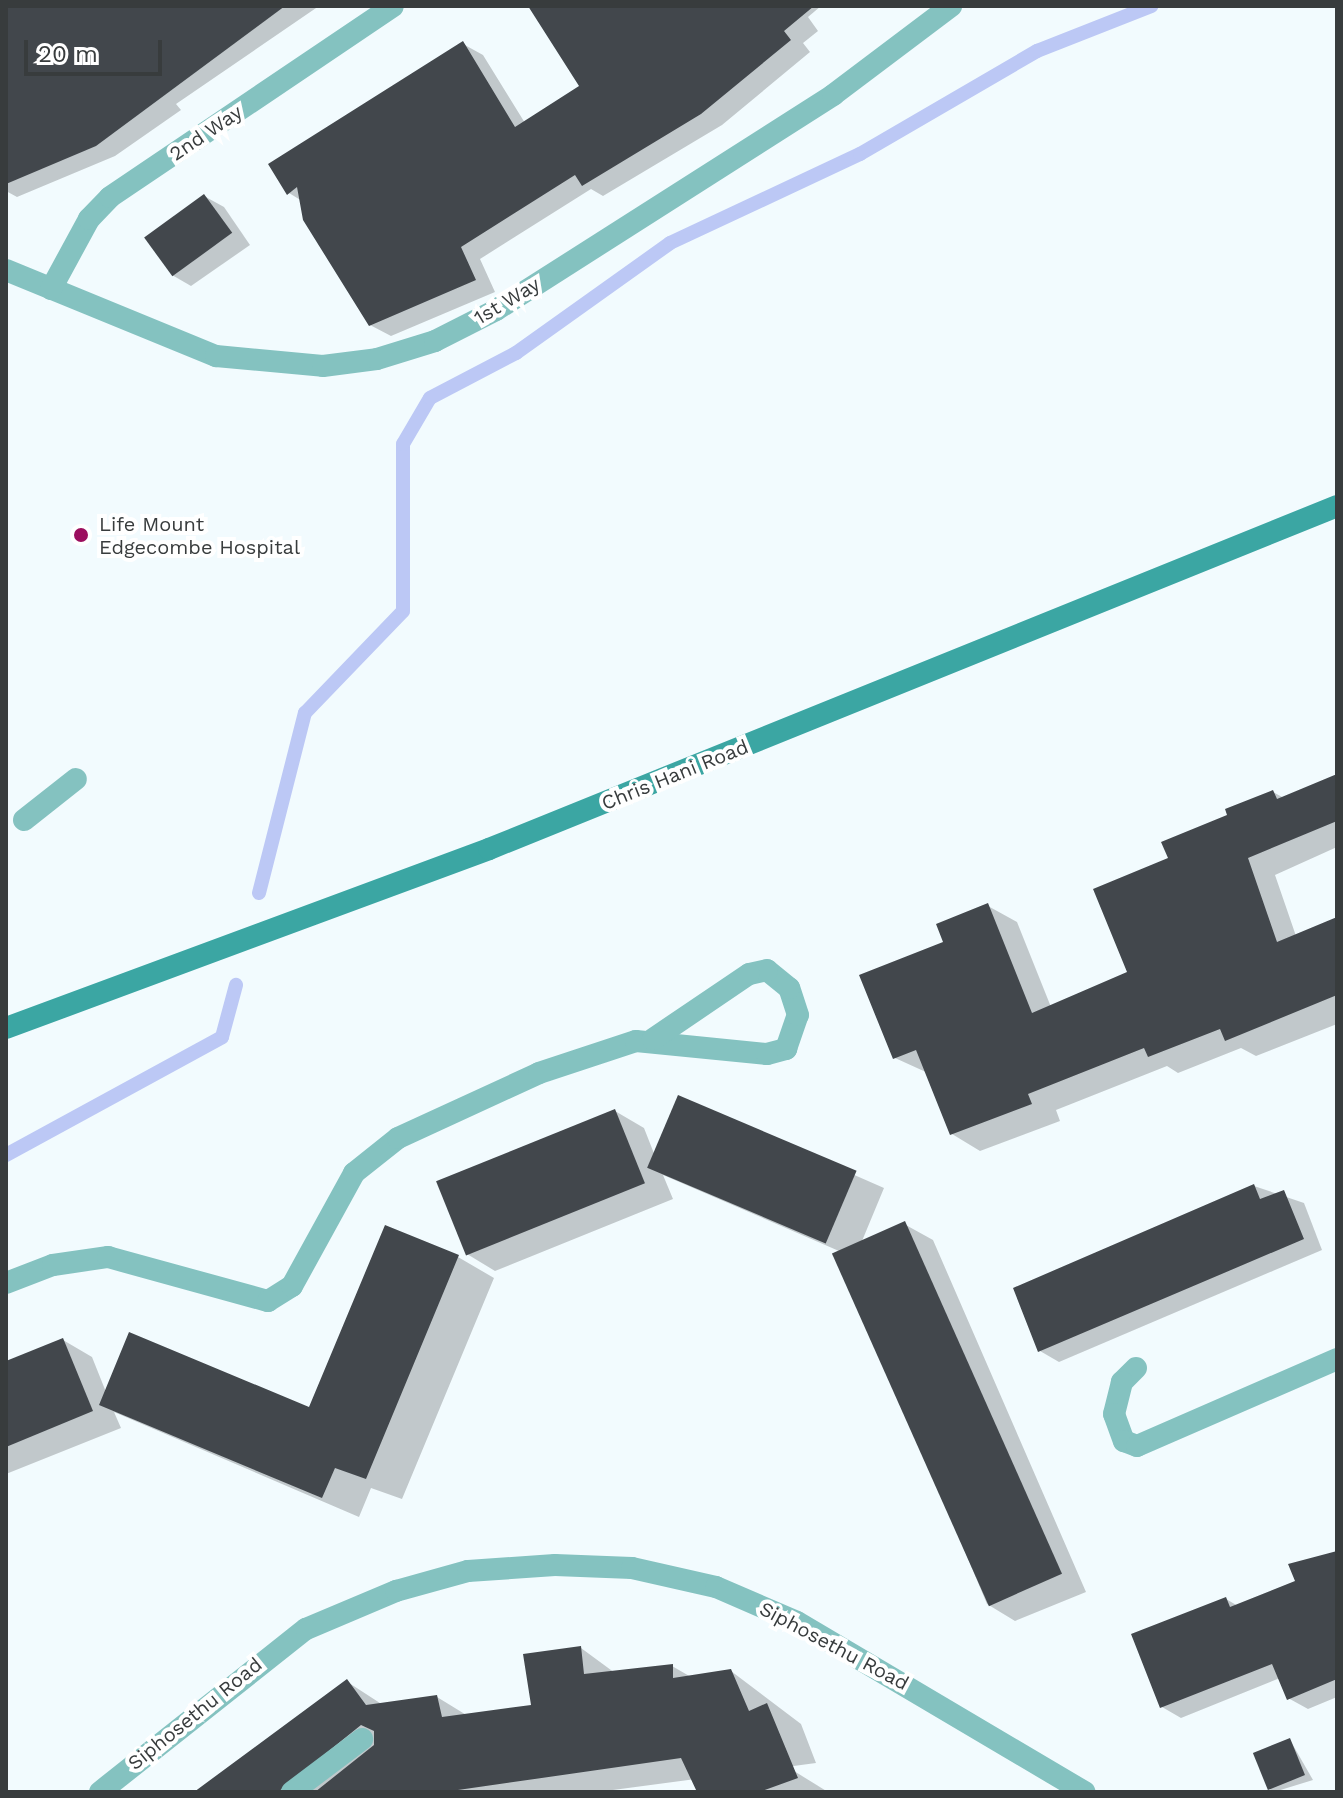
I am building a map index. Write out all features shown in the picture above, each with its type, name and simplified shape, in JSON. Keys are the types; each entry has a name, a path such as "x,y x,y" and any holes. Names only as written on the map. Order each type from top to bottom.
{"main road":[{"name":"Chris Hani Road","path":"6,1028 489,849 1337,506"}],"street":[{"name":"2nd Way","path":"51,289 89,219 110,197 393,6"},
{"name":"1st Way","path":"6,270 216,356 271,365 337,365 420,346 496,310 833,95 951,6"},
{"path":"24,820 76,779"},
{"path":"6,1283 53,1265 108,1257 250,1300 280,1297 372,1154 539,1073 653,1039 749,974 767,970 789,988 798,1015 786,1049 767,1054 653,1039"},
{"path":"1136,1368 1122,1382 1114,1414 1124,1441 1137,1446 1337,1359"},
{"name":"Siphosethu Road","path":"100,1792 306,1629 396,1591 468,1571 555,1565 632,1568 716,1587 797,1622 1085,1792"},
{"path":"292,1792 362,1739"}],"building":[{"path":"6,6 285,6 96,146 6,184"},
{"path":"528,6 814,6 784,31 791,40 701,114 582,186 575,175 461,247 476,280 369,326 303,220 297,187 287,195 268,164 463,41 515,127 579,86"},
{"path":"204,194 232,233 172,276 144,237"},
{"path":"1337,774 1337,821 1248,858 1277,942 1337,917 1337,995 1225,1041 1220,1029 1148,1057 1144,1048 1028,1094 1032,1104 950,1135 916,1050 893,1059 859,975 943,942 936,924 988,903 1032,1013 1127,972 1093,889 1168,858 1161,842 1227,815 1225,809 1273,790 1277,799"},
{"path":"678,1095 857,1171 826,1244 647,1168"},
{"path":"615,1109 645,1183 466,1255 436,1181"},
{"path":"1254,1184 1260,1199 1284,1190 1304,1239 1038,1352 1013,1288"},
{"path":"905,1221 1062,1574 989,1606 832,1254"},
{"path":"385,1225 459,1255 366,1479 335,1468 322,1498 99,1405 129,1332 309,1407"},
{"path":"63,1338 93,1411 6,1447 6,1361"},
{"path":"1337,1551 1337,1679 1287,1700 1272,1664 1160,1708 1131,1634 1226,1597 1230,1607 1295,1581 1288,1564"},
{"path":"581,1646 584,1674 673,1664 673,1678 731,1669 749,1711 767,1703 798,1778 759,1792 697,1792 681,1758 444,1792 315,1792 374,1745 374,1731 361,1725 278,1792 194,1792 347,1679 366,1705 437,1695 442,1717 531,1705 523,1654"},
{"path":"1290,1738 1305,1775 1268,1790 1253,1753"}],"waterway":[{"path":"259,893 305,713 403,611 403,444 430,398 516,353 670,243 860,154 1037,51 1151,6"},
{"path":"6,1155 222,1037 236,985"}],"place":[{"name":"Life Mount Edgecombe Hospital","path":"81,535"}]}
